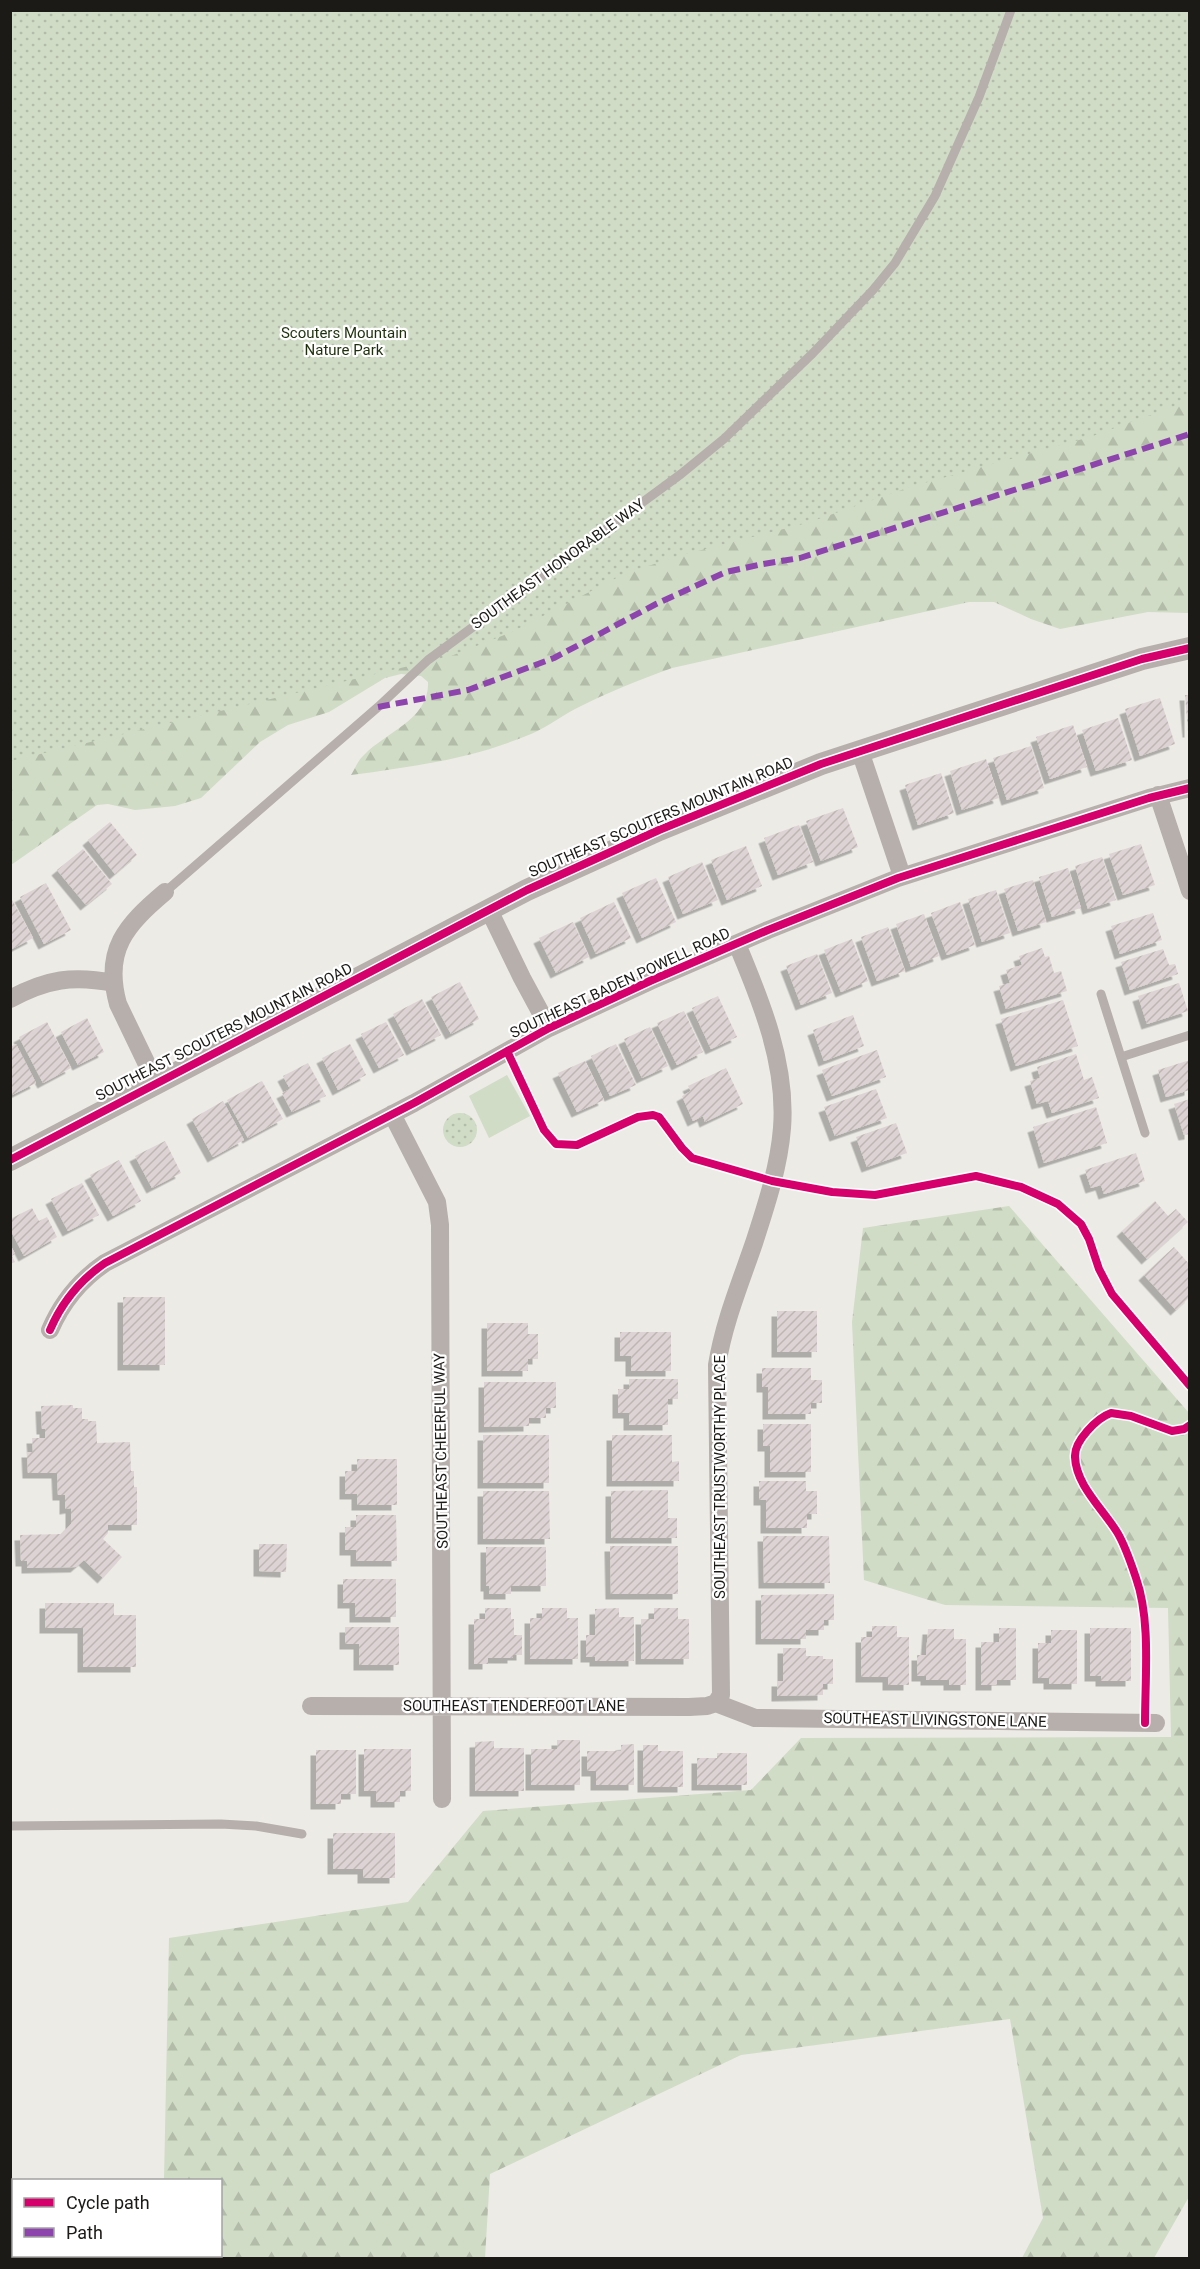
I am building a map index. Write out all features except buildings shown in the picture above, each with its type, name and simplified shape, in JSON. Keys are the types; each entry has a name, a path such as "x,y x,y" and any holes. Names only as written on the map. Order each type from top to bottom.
{"street":[{"name":"SOUTHEAST SCOUTERS MOUNTAIN ROAD","path":"10,1160 527,890 659,830 747,793 860,751 1131,662 1190,648"},
{"path":"860,751 902,876"},
{"name":"SOUTHEAST BADEN POWELL ROAD","path":"50,1330 78,1285 105,1263 392,1114 549,1028 736,944 902,876 1158,795 1190,788"},
{"path":"1158,795 1190,891"},
{"name":"SOUTHEAST HONORABLE WAY","path":"156,1083 118,1004 114,983 114,960 125,931 165,892"},
{"path":"489,910 549,1028"},
{"name":"SOUTHEAST TRUSTWORTHY PLACE","path":"716,1703 720,1695 721,1628 717,1365 725,1324 765,1210 780,1149 782,1126 781,1086 774,1044 736,944"},
{"path":"10,999 29,989 59,980 91,978 114,983"},
{"name":"SOUTHEAST CHEERFUL WAY","path":"392,1114 437,1202 440,1225 442,1799"},
{"name":"SOUTHEAST TENDERFOOT LANE","path":"311,1706 689,1707 716,1703"},
{"name":"SOUTHEAST LIVINGSTONE LANE","path":"716,1703 755,1718 1156,1723"}],"lane":[{"name":"SOUTHEAST HONORABLE WAY","path":"165,892 378,707 428,660 681,474 759,407 813,353 873,290 895,263 935,196 979,97 1011,10"},
{"path":"1101,994 1145,1133"},
{"path":"1121,1057 1190,1035"},
{"path":"10,1826 221,1824 256,1826 302,1834"}],"green space":[{"name":"Scouters Mountain Nature Park","path":"10,11 1189,11 1189,401 1090,437 910,487 807,523 686,554 626,573 512,632 451,656 11,761"},
{"name":"Scouters Mountain Nature Park","path":"11,11 1189,11 1189,613 1148,612 1060,629 994,602 969,602 672,668 599,698 538,731 505,744 440,761 351,775 362,757 405,724 422,706 427,695 428,682 421,676 401,674 385,678 329,712 288,725 260,742 201,798 175,806 135,810 108,804 97,805 11,865"},
{"path":"507,1075 530,1116 489,1138 469,1096"},
{"path":"460,1113 472,1118 477,1130 472,1142 460,1147 448,1142 443,1130 448,1118"},
{"path":"1009,1206 1189,1413 1190,2195 1154,2258 1022,2258 1043,2218 1010,2019 741,2055 490,2174 485,2258 163,2258 222,2257 222,2179 164,2179 169,1938 408,1902 483,1811 751,1790 801,1738 1171,1737 1168,1608 945,1605 864,1580 852,1322 863,1228"}],"marked path":[{"path":"378,707 468,690 554,658 656,604 726,572 800,558 1190,434"}],"cycle path":[{"path":"10,1160 527,890 659,830 821,764 1142,659 1190,648"},
{"path":"50,1330 60,1310 73,1292 105,1263 414,1103 549,1028 768,930 898,878 1149,798 1190,788"},
{"path":"507,1051 544,1130 556,1144 577,1145 638,1117 653,1115 659,1117 692,1158 772,1181 832,1192 875,1195 976,1176 1021,1187 1058,1204 1081,1224 1112,1294 1190,1386"},
{"path":"1145,1723 1146,1649 1141,1594 1120,1537 1085,1487 1076,1467 1075,1457 1082,1437 1099,1420 1111,1413 1131,1416 1172,1431 1184,1429 1190,1425"}]}
